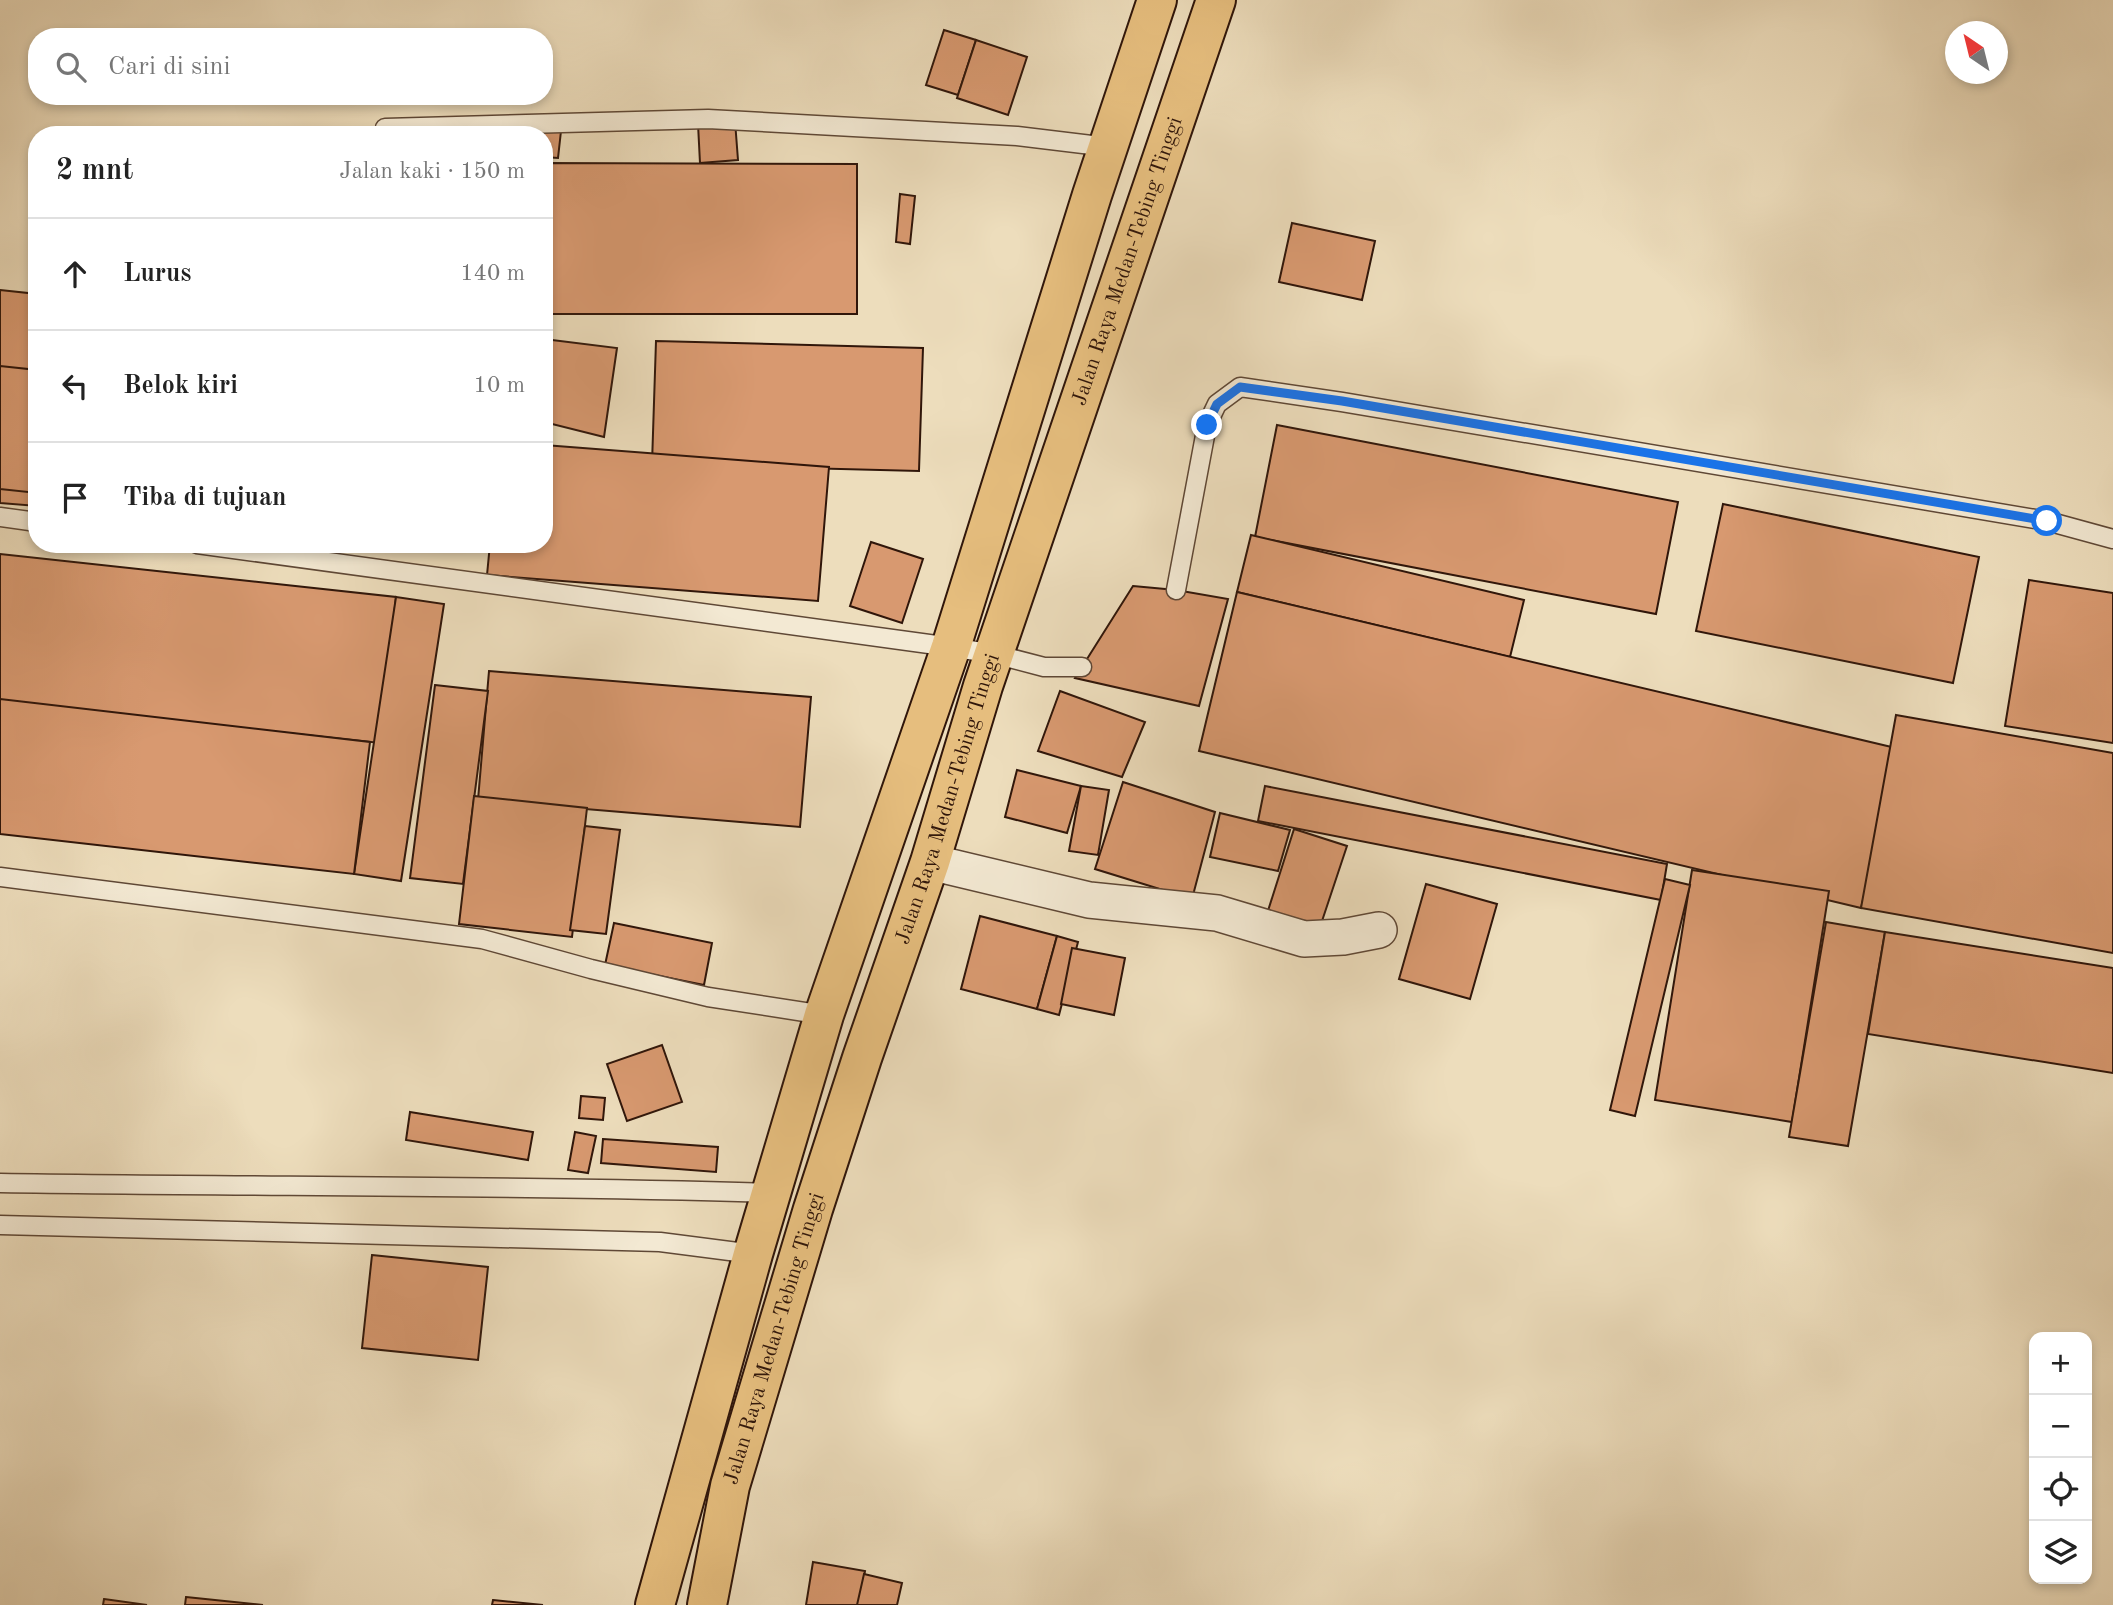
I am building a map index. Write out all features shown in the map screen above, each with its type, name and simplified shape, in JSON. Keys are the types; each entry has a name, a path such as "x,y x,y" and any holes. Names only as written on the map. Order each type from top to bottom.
{"highway":[{"name":"Jalan Raya Medan-Tebing Tinggi","path":"655,1605 753,1254 824,1015 951,647 1157,0"},
{"name":"Jalan Raya Medan-Tebing Tinggi","path":"707,1605 730,1486 809,1222 930,862 994,654 1216,0"}],"street":[{"path":"930,862 1089,900 1217,913 1304,939 1343,937 1379,930"}],"lane":[{"path":"457,126 708,119 1017,136 1108,147"},
{"path":"1176,590 1207,425 1217,404 1240,387 1342,401 2034,519 2113,539"},
{"path":"0,517 28,521"},
{"path":"263,553 951,647 994,654 1044,667 1082,667"},
{"path":"0,877 482,939 708,997 824,1015"},
{"path":"0,1183 599,1187 772,1193"},
{"path":"0,1225 660,1242 753,1254"}],"building":[{"path":"944,30 976,40 958,95 926,85"},
{"path":"976,40 1027,57 1008,115 957,98"},
{"path":"735,121 738,160 700,163 698,124"},
{"path":"553,130 561,131 558,158 553,158"},
{"path":"553,163 857,164 857,314 553,314"},
{"path":"900,194 915,196 910,244 896,242"},
{"path":"1292,223 1375,241 1362,300 1279,282"},
{"path":"0,290 28,293 28,505 0,503"},
{"path":"553,340 617,348 604,437 553,424"},
{"path":"656,341 923,348 919,471 652,464"},
{"path":"0,366 28,369 28,492 0,489"},
{"path":"1277,425 1678,502 1656,614 1255,537"},
{"path":"553,446 829,467 818,601 487,575 489,553 553,553"},
{"path":"1723,504 1979,557 1953,683 1696,631"},
{"path":"1251,535 1524,600 1510,657 1237,592"},
{"path":"871,542 923,559 902,623 850,606"},
{"path":"0,554 396,597 380,743 0,702"},
{"path":"2029,580 2113,593 2113,743 2005,726"},
{"path":"1133,586 1228,599 1199,706 1075,678"},
{"path":"1237,592 1900,749 1861,908 1199,751"},
{"path":"396,597 444,604 401,881 354,874"},
{"path":"489,671 811,697 800,827 478,800"},
{"path":"435,685 488,691 463,884 410,878"},
{"path":"1060,691 1145,722 1122,777 1038,751"},
{"path":"0,699 370,742 354,874 0,834"},
{"path":"1896,715 2113,753 2113,953 1861,908"},
{"path":"1017,770 1081,786 1067,833 1005,817"},
{"path":"1123,782 1215,812 1192,899 1095,869"},
{"path":"1081,786 1109,790 1098,855 1069,851"},
{"path":"1265,786 1667,864 1661,900 1258,821"},
{"path":"474,796 587,808 572,937 459,924"},
{"path":"1220,813 1290,830 1278,871 1210,857"},
{"path":"585,826 620,830 606,934 570,930"},
{"path":"1294,829 1347,846 1318,933 1266,917"},
{"path":"1692,870 1829,891 1792,1122 1655,1100"},
{"path":"1665,879 1690,885 1635,1116 1610,1110"},
{"path":"1426,884 1497,904 1470,999 1399,979"},
{"path":"980,916 1057,936 1037,1009 961,989"},
{"path":"1826,922 1885,932 1848,1146 1789,1137"},
{"path":"614,923 712,943 704,985 605,965"},
{"path":"1885,932 2113,968 2113,1073 1868,1034"},
{"path":"1057,936 1078,942 1059,1015 1037,1009"},
{"path":"1072,948 1125,958 1114,1015 1061,1004"},
{"path":"662,1045 682,1102 627,1121 607,1064"},
{"path":"581,1096 605,1098 603,1120 579,1118"},
{"path":"410,1112 533,1132 528,1160 406,1140"},
{"path":"575,1132 596,1136 588,1173 568,1170"},
{"path":"603,1139 718,1147 716,1172 601,1163"},
{"path":"372,1255 488,1267 478,1360 362,1348"},
{"path":"813,1562 865,1571 859,1605 806,1605"},
{"path":"864,1574 902,1583 897,1605 857,1605"},
{"path":"186,1597 263,1605 185,1605"},
{"path":"104,1599 147,1605 103,1605"},
{"path":"493,1600 543,1605 492,1605"}],"route":[{"path":"1207,425 1217,404 1240,387 1342,401 2047,521"}]}
